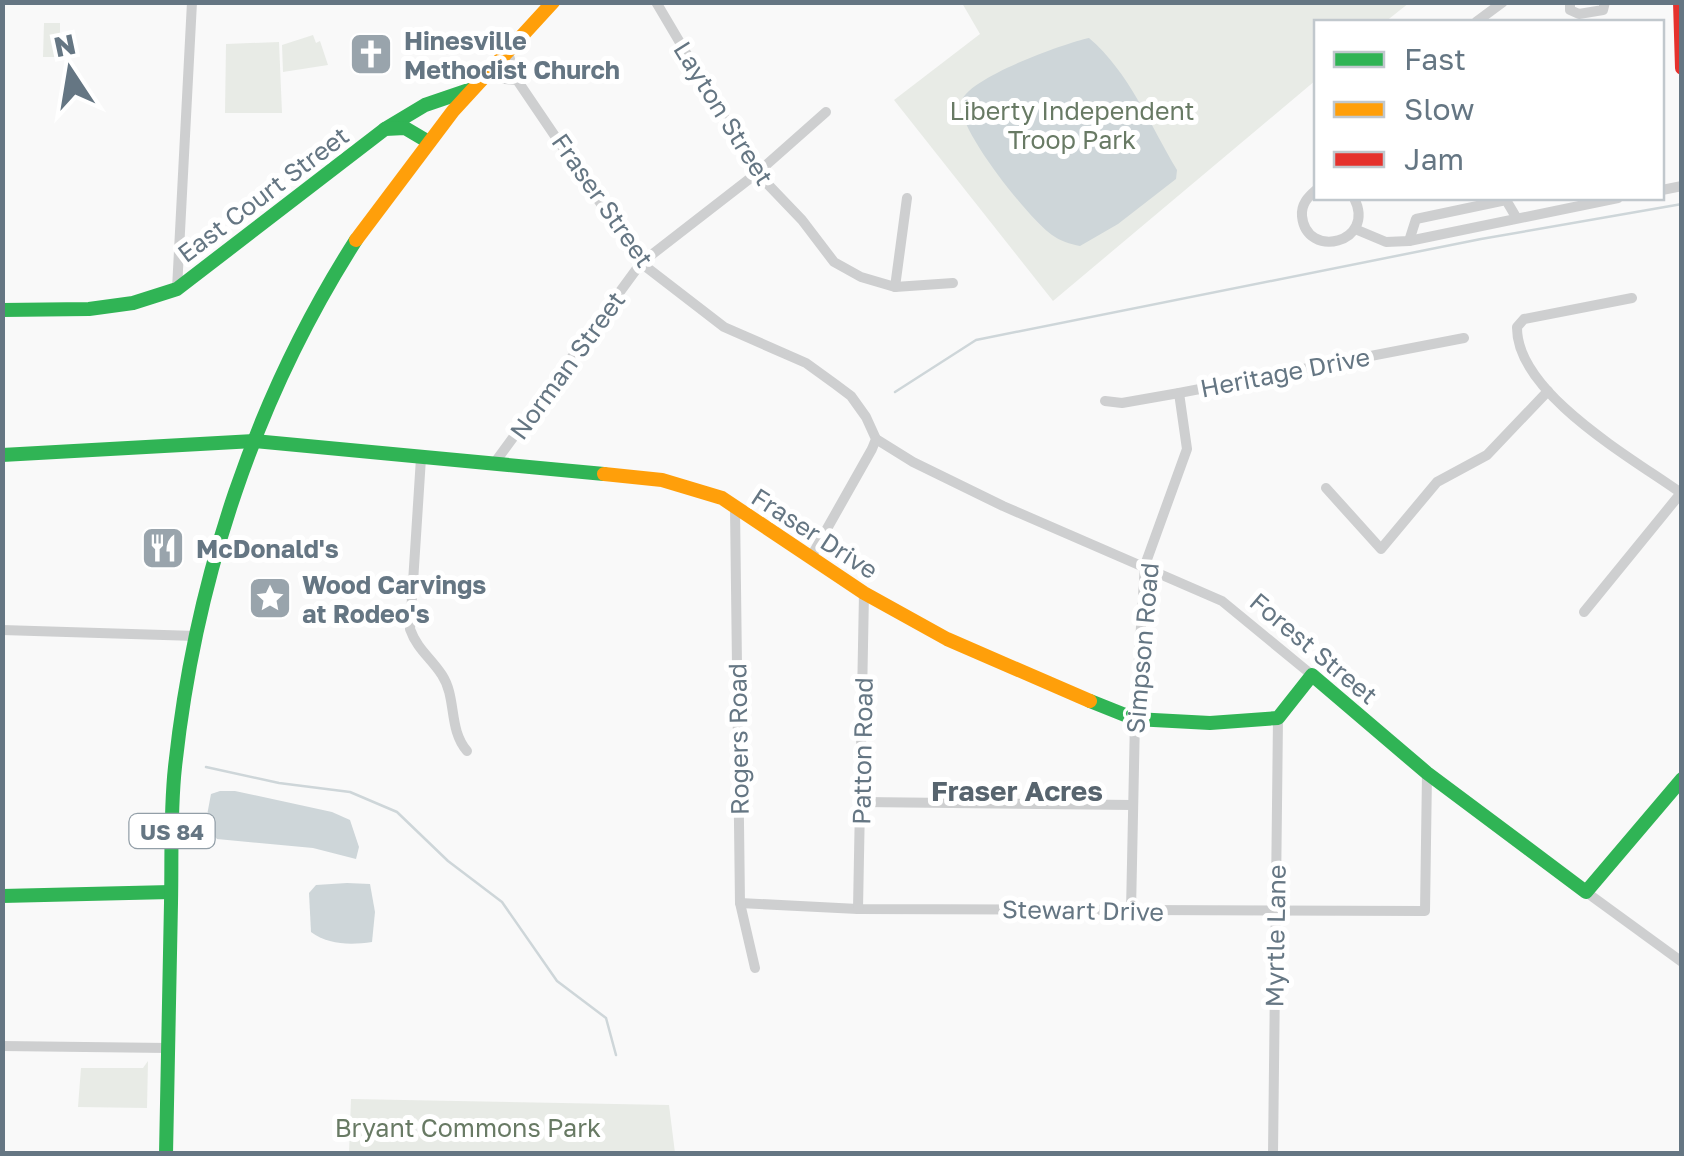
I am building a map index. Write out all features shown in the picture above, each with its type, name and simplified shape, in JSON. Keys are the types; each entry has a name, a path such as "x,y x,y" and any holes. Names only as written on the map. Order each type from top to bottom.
{"main road":[{"name":"US 84","path":"166,1154 175,770 196,636 220,540 254,441 314,310 427,141 507,48 553,2"},
{"path":"1680,2 1682,68"},
{"path":"385,129 400,116 469,90"},
{"name":"East Court Street","path":"2,310 89,309 134,302 177,288 385,129 405,128 427,141"},
{"name":"Fraser Drive","path":"2,455 254,441 662,480 722,498 864,593 964,647 1134,718 1229,722 1278,718"},
{"path":"1278,718 1312,676"},
{"name":"Forest Street","path":"1312,676 1427,773 1586,892"},
{"path":"1586,892 1682,780"},
{"path":"2,896 171,892"}],"street":[{"path":"177,288 192,2"},
{"name":"Layton Street","path":"656,2 756,173 802,220 834,262 862,277 895,287 953,283"},
{"path":"1479,20 1502,2"},
{"path":"1570,2 1570,10 1579,14 1603,10 1605,2"},
{"name":"Fraser Street","path":"507,48 517,80 641,263 724,328 806,364 835,384 859,406 876,439"},
{"path":"481,77 517,80"},
{"name":"Norman Street","path":"493,465 641,263 826,112"},
{"path":"1314,192 1305,202 1303,221 1313,236 1334,242 1348,237 1355,229 1359,211 1355,200"},
{"path":"895,287 907,198"},
{"path":"1409,242 1416,219 1506,200 1516,218"},
{"path":"1355,229 1386,242 1409,242 1602,200"},
{"path":"1584,612 1682,493 1580,420 1548,391 1517,345 1517,327 1524,319 1632,298"},
{"name":"Heritage Drive","path":"1106,401 1122,403 1179,393 1464,338"},
{"path":"1326,488 1382,549 1437,482 1487,455 1548,391"},
{"name":"Simpson Road","path":"1131,911 1134,718 1145,566 1187,448 1179,393"},
{"path":"811,557 876,439"},
{"name":"Forest Street","path":"876,439 913,462 1003,506 1222,601 1312,676"},
{"path":"421,458 410,629 416,646 444,677 455,731 468,751"},
{"name":"Rogers Road","path":"735,508 740,903 755,968"},
{"name":"Patton Road","path":"858,909 864,593"},
{"path":"2,630 196,636"},
{"name":"Myrtle Lane","path":"1273,1154 1278,718"},
{"name":"Stewart Drive","path":"740,903 858,909 1425,911 1427,773"},
{"path":"862,802 1132,805"},
{"name":"Forest Street","path":"1586,892 1682,962"},
{"path":"2,1046 168,1048"}],"green space":[{"name":"Liberty Independent Troop Park","path":"962,3 1409,3 1388,20 1314,20 1314,82 1053,301 894,100 980,34"},
{"path":"44,23 60,23 60,57 43,57"},
{"path":"313,35 316,43 320,41 328,65 283,72 282,45"},
{"path":"279,42 282,113 225,113 226,44"},
{"path":"148,1061 147,1108 78,1107 81,1068 143,1068"},
{"name":"Bryant Commons Park","path":"351,1099 669,1105 675,1153 349,1153"}],"shaded area":[{"path":"1089,38 1127,83 1177,170 1176,179 1118,224 1080,246 1052,235 1012,193 970,132 961,103 966,94 996,73"},
{"path":"220,791 332,812 350,820 359,847 356,859 313,848 217,839 205,826 211,794"},
{"path":"370,884 375,912 372,942 340,943 311,932 309,893 316,885"}],"waterway":[{"path":"895,392 976,340 1481,239 1682,204"},
{"path":"206,767 279,783 350,792 397,812 448,861 502,902 557,981 606,1018 616,1055"}],"traffic: fast":[{"path":"385,129 425,105 469,90"},
{"path":"2,310 89,309 133,303 177,289 385,129 405,128 427,141"},
{"path":"166,1154 172,801 184,697 198,628 214,560 260,427 320,300 356,240"},
{"path":"2,455 254,441 604,474"},
{"path":"1090,701 1135,719 1210,723 1278,718 1312,675 1427,773 1586,892 1682,779"},
{"path":"2,896 171,892"}],"traffic: slow":[{"path":"356,240 453,111 553,2"},
{"path":"604,474 662,480 722,498 864,593 947,639 1090,701"}],"traffic: jam":[{"path":"1680,2 1682,68"}],"place":[{"name":"Hinesville Methodist Church","path":"371,54"},
{"name":"McDonald's","path":"163,548"},
{"name":"Wood Carvings at Rodeo's","path":"270,598"}],"district":[{"name":"Fraser Acres","path":"1017,790"}]}
